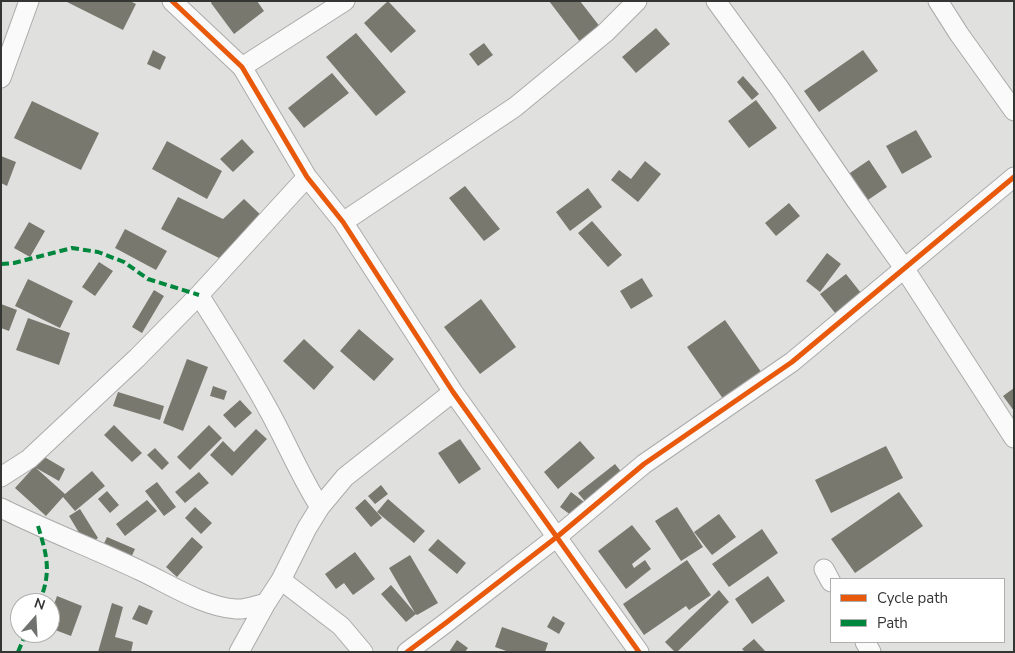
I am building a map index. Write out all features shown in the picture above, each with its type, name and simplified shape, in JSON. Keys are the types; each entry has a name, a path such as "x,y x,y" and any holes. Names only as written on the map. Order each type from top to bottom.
{"street":[{"path":"1,78 29,1"},
{"path":"172,1 242,67 307,177 342,222 453,392 558,536 639,652"},
{"path":"242,67 345,1"},
{"path":"342,222 515,107 605,33 638,1"},
{"path":"716,1 780,89 904,268 1014,438"},
{"path":"938,1 1014,111"},
{"path":"1,477 29,459 137,358 307,177"},
{"path":"406,652 558,536 644,464 792,362 1014,177"},
{"path":"198,295 260,393 320,506"},
{"path":"239,652 281,580 320,506 345,477 453,392"},
{"path":"1,508 207,602 237,610 266,603"},
{"path":"281,580 341,626 363,652"}],"building":[{"path":"65,1 130,1 136,4 123,30"},
{"path":"212,1 257,1 264,11 234,34 211,3"},
{"path":"388,1 416,31 391,53 364,23"},
{"path":"549,1 580,1 601,28 581,43"},
{"path":"656,28 670,44 636,73 622,57"},
{"path":"356,33 406,92 376,116 326,57"},
{"path":"484,43 493,55 478,66 469,54"},
{"path":"153,50 166,57 160,70 147,64"},
{"path":"863,50 878,71 819,112 804,91"},
{"path":"332,73 349,93 304,128 288,108"},
{"path":"743,76 759,94 752,100 737,82"},
{"path":"756,100 777,128 749,148 728,121"},
{"path":"32,101 99,133 81,170 14,138"},
{"path":"916,130 932,157 902,174 886,146"},
{"path":"242,139 254,152 233,172 220,159"},
{"path":"167,141 222,171 207,199 152,169"},
{"path":"1,156 16,162 7,186 1,183"},
{"path":"869,160 887,187 865,202 847,175"},
{"path":"645,161 661,174 638,202 611,180 619,170 631,179"},
{"path":"465,186 500,229 484,241 449,198"},
{"path":"588,188 602,207 570,231 556,212"},
{"path":"178,197 223,219 244,199 263,217 223,260 161,229"},
{"path":"789,203 800,216 776,236 765,223"},
{"path":"592,221 622,255 608,267 578,233"},
{"path":"29,222 45,231 30,257 14,248"},
{"path":"125,229 167,251 156,270 115,248"},
{"path":"827,253 841,264 820,292 806,281"},
{"path":"99,262 113,271 95,296 82,287"},
{"path":"846,274 865,298 839,318 820,294"},
{"path":"642,278 653,296 631,309 620,291"},
{"path":"28,279 73,301 60,328 15,306"},
{"path":"154,290 164,296 142,333 132,327"},
{"path":"481,299 516,347 480,374 444,327"},
{"path":"1,304 17,310 9,331 1,328"},
{"path":"28,318 70,333 59,365 16,350"},
{"path":"725,320 766,379 728,406 687,347"},
{"path":"359,329 394,359 374,381 340,351"},
{"path":"304,339 334,367 314,390 283,361"},
{"path":"187,359 208,367 183,431 163,423"},
{"path":"213,386 227,391 224,400 210,396"},
{"path":"1014,388 1014,411 1003,396"},
{"path":"118,392 164,406 160,420 113,406"},
{"path":"240,400 252,413 235,428 223,415"},
{"path":"114,425 142,453 132,462 104,435"},
{"path":"209,425 222,438 190,470 177,457"},
{"path":"256,429 267,439 232,476 210,455 223,441 234,452"},
{"path":"460,439 481,469 459,484 438,453"},
{"path":"580,441 595,458 558,489 544,472"},
{"path":"886,446 903,478 831,513 815,480"},
{"path":"155,448 169,463 162,470 147,455"},
{"path":"41,455 65,469 59,481 36,468 65,494 92,471 105,486 75,511 63,497 46,516 15,488 34,467"},
{"path":"615,464 631,484 583,524 560,507 571,492 588,505 578,493"},
{"path":"199,472 209,483 185,503 175,492"},
{"path":"157,482 176,507 164,516 145,491"},
{"path":"381,485 388,494 375,504 368,496"},
{"path":"107,491 119,505 110,513 98,499"},
{"path":"899,492 923,526 855,573 831,539"},
{"path":"365,499 382,518 371,527 355,508"},
{"path":"388,499 425,531 414,543 377,512"},
{"path":"147,500 157,511 125,536 116,524"},
{"path":"195,507 212,523 201,534 185,518"},
{"path":"677,507 703,547 681,561 655,521"},
{"path":"80,509 98,538 87,546 69,516"},
{"path":"719,514 736,537 712,555 694,532"},
{"path":"632,525 651,549 632,564 634,568 645,560 651,569 626,589 598,551"},
{"path":"762,529 778,553 729,587 712,564"},
{"path":"107,537 135,549 129,562 101,550"},
{"path":"192,537 203,547 177,577 166,567"},
{"path":"438,539 466,563 457,574 428,550"},
{"path":"355,552 375,579 353,595 344,583 336,589 325,574"},
{"path":"410,555 438,603 416,614 406,622 381,594 391,585 415,613 389,568"},
{"path":"687,560 711,595 689,610 686,606 644,635 623,604"},
{"path":"768,576 785,601 752,624 735,599"},
{"path":"719,590 729,602 675,652 665,642"},
{"path":"60,597 82,606 71,636 60,632"},
{"path":"112,603 123,607 115,637 133,642 131,652 98,652"},
{"path":"139,605 153,611 147,625 132,619"},
{"path":"553,616 565,623 559,634 547,627"},
{"path":"502,627 548,643 545,652 509,652 495,647"},
{"path":"754,639 766,652 745,652 742,649"},
{"path":"457,640 468,648 465,652 449,652"}],"marked path":[{"path":"1,264 14,263 72,248 98,252 124,262 148,279 199,295"},
{"path":"38,526 47,564 46,582 43,593"},
{"path":"18,652 22,643"}],"cycle path":[{"path":"172,1 242,67 307,177 343,222 453,392 639,652"},
{"path":"407,652 558,536 644,464 792,362 1014,177"}]}
